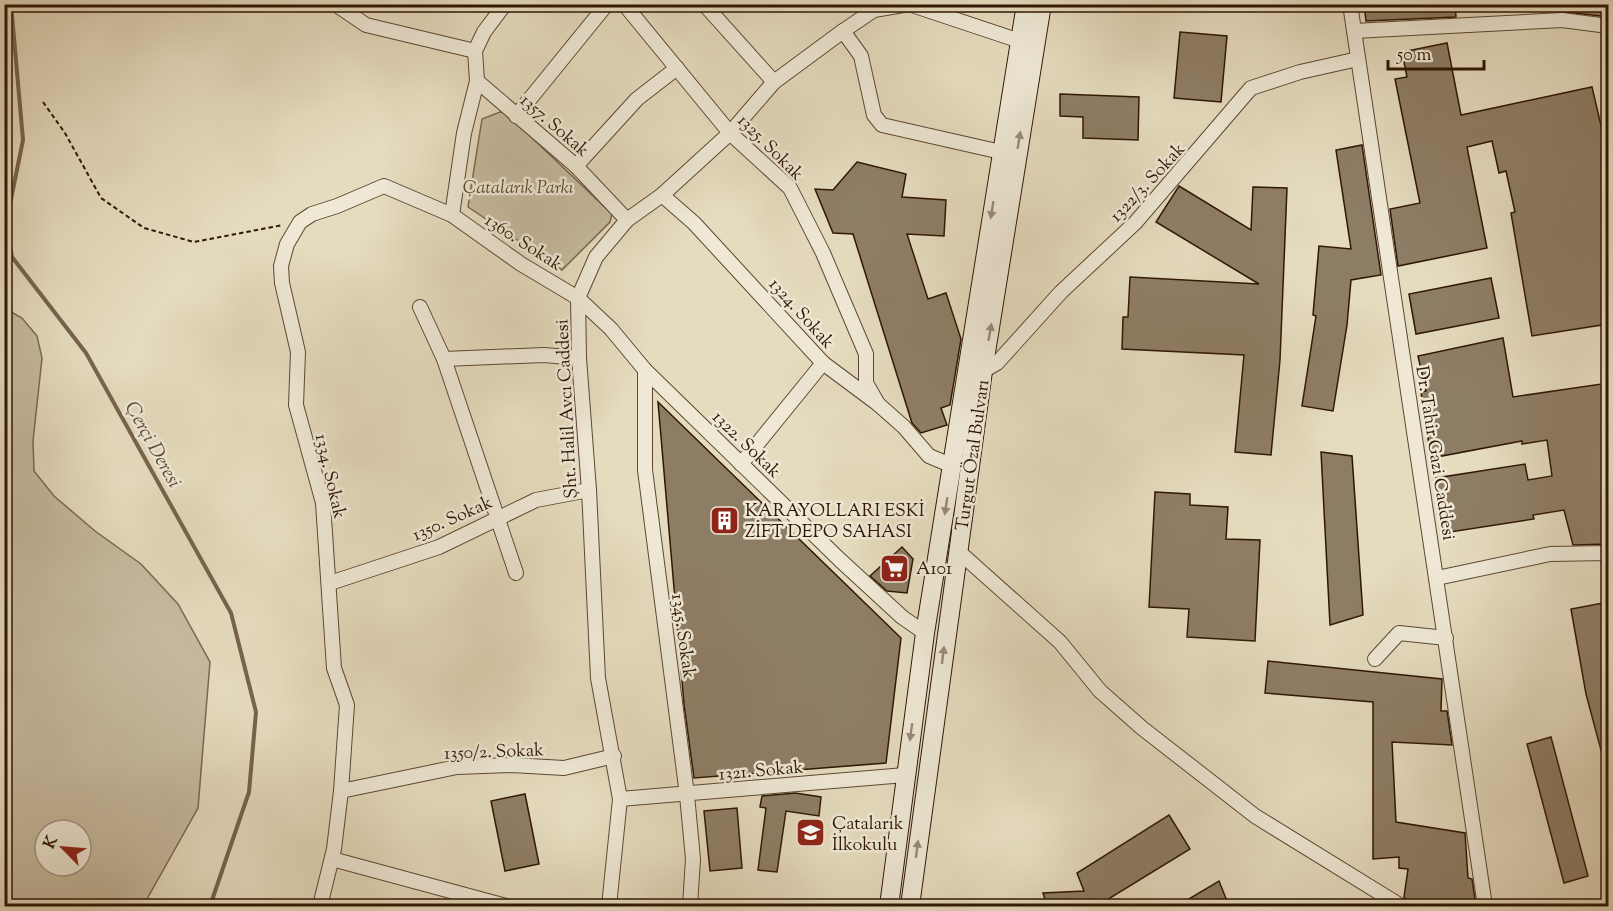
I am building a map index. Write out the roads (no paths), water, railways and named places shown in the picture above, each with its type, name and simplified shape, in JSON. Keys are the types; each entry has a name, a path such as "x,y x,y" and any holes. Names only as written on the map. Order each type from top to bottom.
{"main road":[{"path":"889,906 925,633 1026,4"},
{"name":"Turgut Özal Bulvarı","path":"910,906 983,371 1042,4"}],"street":[{"path":"335,4 366,25 475,51"},
{"path":"452,215 464,133 477,81 475,51 484,32 505,4"},
{"path":"516,116 607,4"},
{"name":"1325. Sokak","path":"624,4 730,134 790,188 866,354 866,383 878,404"},
{"path":"704,4 774,82"},
{"path":"909,4 1020,41"},
{"name":"Şht. Halil Avcı Caddesi","path":"609,906 620,799 598,678 589,490 579,358 578,298 596,257 627,220 662,195 730,134 774,82 874,10 909,4"},
{"name":"Dr. Tahir Gazi Caddesi","path":"1350,4 1485,906"},
{"path":"1353,31 1562,20 1608,26"},
{"path":"843,31 861,56 874,115 882,125 1001,152"},
{"name":"1322/3. Sokak","path":"983,371 997,363 1061,292 1135,223 1212,137 1251,88 1300,72 1358,59"},
{"path":"576,166 638,99 677,68"},
{"name":"1357. Sokak","path":"477,81 576,166 627,220"},
{"name":"1334. Sokak","path":"320,906 332,858 341,791 347,705 334,668 323,503 296,405 298,352 282,283 281,266 300,222 312,214 384,186 452,215"},
{"name":"1324. Sokak","path":"662,195 694,223 823,363 878,404 904,427 929,456 952,466"},
{"name":"1360. Sokak","path":"452,215 521,264 578,298"},
{"name":"1322. Sokak","path":"578,298 611,329 645,370 741,464 884,601 925,633"},
{"path":"420,307 444,359 516,573"},
{"path":"444,359 544,355 579,358"},
{"path":"741,464 823,363"},
{"name":"1345. Sokak","path":"645,370 645,470 687,795 693,859 690,906"},
{"name":"1350. Sokak","path":"330,583 439,547 536,500 589,490"},
{"path":"958,551 1060,642 1100,691 1142,728 1255,816 1401,906"},
{"path":"1437,578 1550,554 1608,553"},
{"path":"1375,659 1399,633 1446,638"},
{"name":"1350/2. Sokak","path":"341,791 457,767 512,765 564,768 614,756"},
{"name":"1321. Sokak","path":"620,799 905,775"},
{"path":"332,858 506,906"}],"waterway":[{"name":"Çerçi Deresi","path":"11,4 23,140 6,224 12,257 86,353 231,613 256,712 249,792 210,906"}],"place":[{"name":"KARAYOLLARI ESKİ ZİFT DEPO SAHASI","path":"724,520"},
{"name":"A101","path":"895,568"},
{"name":"Çatalarık İlkokulu","path":"811,833"}],"park label":[{"name":"Çatalarık Parkı","path":"518,187"}]}
